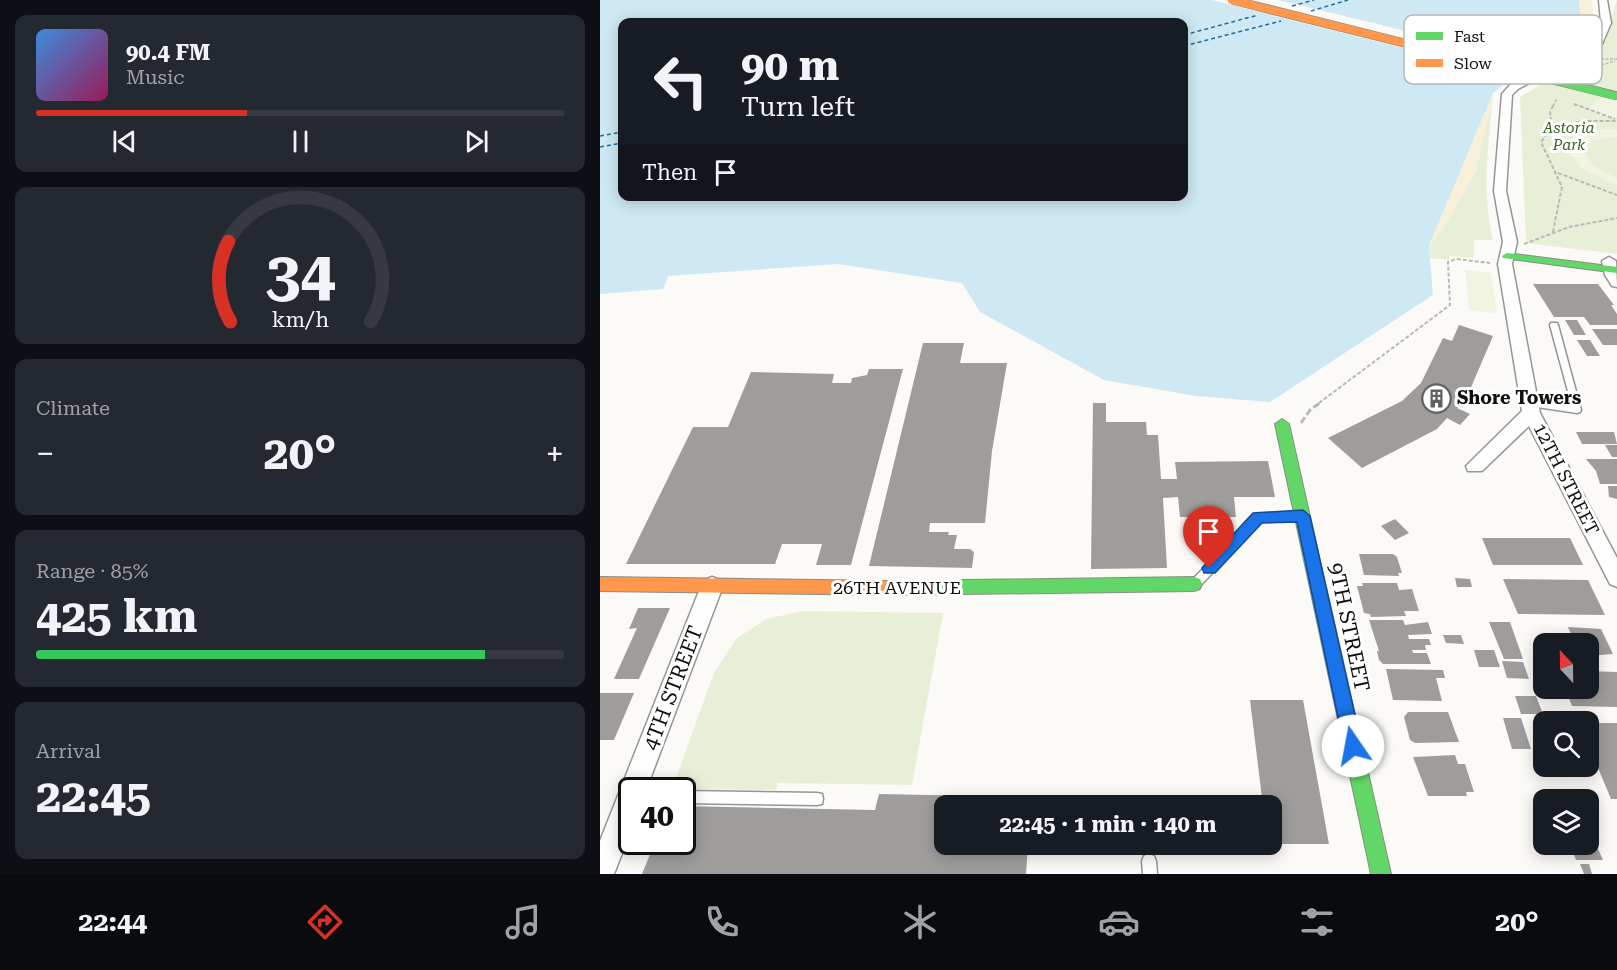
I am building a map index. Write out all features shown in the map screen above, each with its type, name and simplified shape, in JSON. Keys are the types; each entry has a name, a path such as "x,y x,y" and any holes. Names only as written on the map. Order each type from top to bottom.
{"main road":[{"path":"1232,0 1404,43"},
{"path":"1258,0 1404,36"},
{"path":"1569,84 1617,96"},
{"path":"1601,84 1617,88"},
{"path":"1513,247 1613,265"},
{"name":"9TH STREET","path":"1282,424 1381,874"},
{"name":"26TH AVENUE","path":"600,584 960,588 1194,584"}],"street":[{"name":"12TH STREET","path":"1602,34 1606,23 1604,0"},
{"name":"12TH STREET","path":"1520,84 1508,94 1500,191 1513,247 1505,264 1530,408 1612,558 1617,578"},
{"path":"1613,265 1617,283"},
{"path":"1475,466 1530,408"},
{"name":"4TH STREET","path":"638,777 712,586"},
{"name":"4TH STREET","path":"600,874 618,828"}],"lane":[{"path":"1530,408 1577,410 1554,325"},
{"path":"1194,584 1259,517 1303,516"},
{"path":"696,797 817,799"}],"path":[{"path":"1602,59 1617,60"},
{"path":"1602,64 1617,60"},
{"path":"1553,232 1564,189 1558,173 1544,154 1541,142 1552,126 1550,112 1554,99 1561,96"},
{"path":"1572,103 1617,120"},
{"path":"1605,117 1617,114"},
{"path":"1552,126 1586,121 1617,120"},
{"path":"1558,173 1617,195"},
{"path":"1513,247 1553,232 1617,218"},
{"path":"1300,425 1310,410 1449,305 1448,262 1456,259 1493,263"}],"green space":[{"name":"Astoria Park","path":"1617,0 1617,254 1526,243 1520,97 1542,84 1602,84 1602,46"},
{"path":"1617,90 1617,117 1612,118 1587,110 1596,100"},
{"path":"1493,93 1488,149 1487,203 1493,240 1474,240 1474,258 1450,256 1449,260 1430,258 1429,246 1447,222 1476,171"},
{"path":"1595,130 1617,130 1617,137 1592,141 1584,152 1593,165 1617,178 1617,185 1582,169 1567,150 1574,138 1580,134"},
{"path":"1465,270 1491,273 1497,314 1469,310"},
{"path":"803,611 943,613 912,785 778,783 776,790 696,789 696,777 676,777 714,673 736,639 766,619"}],"sand":[{"path":"1579,0 1592,0 1593,15 1578,15"},
{"path":"1493,93 1476,171 1447,222 1429,246"}],"water":[{"path":"600,0 1579,0 1580,15 1404,15 1404,84 1505,84 1493,93 1429,246 1433,295 1270,402 1196,396 1104,380 980,312 962,283 838,264 668,276 663,289 600,294"}],"pier":[{"path":"1212,0 1278,0 1404,31 1404,48"}],"building":[{"path":"1533,284 1598,284 1614,305 1611,305 1617,314 1617,325 1590,325 1584,317 1554,317"},
{"path":"1565,320 1577,320 1586,335 1574,335"},
{"name":"Shore Towers","path":"1459,325 1493,336 1466,399 1457,408 1470,414 1460,425 1447,418 1437,429 1362,468 1328,438 1402,401 1421,383 1443,338 1452,341"},
{"path":"1592,329 1617,329 1617,345 1603,345"},
{"path":"1577,340 1590,340 1600,356 1587,356"},
{"path":"923,343 964,343 960,363 1007,363 992,451 985,523 930,523 929,532 949,532 948,535 957,535 954,549 970,549 974,552 972,568 869,566"},
{"path":"869,369 903,369 851,565 816,565 822,544 782,544 775,564 626,564 693,427 728,427 751,372 834,374 832,383 851,383 852,378 867,375"},
{"path":"1093,403 1106,403 1106,422 1146,422 1147,435 1158,435 1161,479 1177,479 1175,462 1268,461 1275,497 1234,497 1236,517 1180,517 1178,497 1163,498 1167,568 1091,569"},
{"path":"1576,432 1614,432 1617,444 1582,444"},
{"path":"1605,445 1617,445 1617,457 1612,457"},
{"path":"1586,459 1617,459 1617,484 1600,484 1596,471"},
{"path":"1608,486 1617,486 1617,499 1609,497"},
{"path":"1395,519 1409,533 1395,540 1381,526"},
{"path":"1482,538 1570,538 1583,565 1493,565"},
{"path":"1359,554 1393,554 1397,557 1402,573 1398,573 1399,576 1364,575"},
{"path":"1455,578 1470,579 1472,587 1457,587"},
{"path":"1503,579 1588,580 1605,615 1518,614"},
{"path":"1362,583 1397,583 1399,590 1412,589 1419,611 1404,611 1406,616 1371,617 1370,614 1364,613 1357,586 1363,586"},
{"path":"638,608 670,608 639,679 614,679 637,628 629,629"},
{"path":"1369,620 1403,620 1405,625 1428,622 1432,634 1408,635 1409,639 1429,639 1431,645 1425,645 1426,650 1412,650 1413,653 1427,653 1431,664 1383,664 1379,660 1377,651 1379,651"},
{"path":"1489,622 1510,622 1523,659 1504,659"},
{"path":"1568,627 1601,629 1613,654 1599,655 1599,633 1570,633"},
{"path":"1443,635 1461,635 1464,644 1446,643"},
{"path":"1474,650 1494,650 1500,667 1479,667"},
{"path":"1502,661 1523,662 1529,679 1507,678"},
{"path":"1386,669 1443,670 1445,678 1436,678 1442,701 1393,700"},
{"path":"1599,671 1617,672 1617,707 1572,706 1569,699 1599,699"},
{"path":"600,693 634,693 614,740 600,740"},
{"path":"1515,696 1533,696 1533,699 1537,699 1542,711 1521,714"},
{"path":"1250,700 1303,700 1329,844 1282,844 1282,795 1262,795"},
{"path":"1408,712 1448,712 1459,742 1415,743 1410,740 1404,717"},
{"path":"1503,718 1521,718 1531,749 1512,749"},
{"path":"1599,723 1617,723 1617,799 1611,799 1599,770"},
{"path":"1455,755 1458,764 1465,764 1474,792 1466,792 1467,796 1428,796 1413,757"},
{"path":"879,794 934,795 934,855 1027,855 1026,874 642,874 650,855 696,855 696,806 875,810"},
{"path":"1599,851 1603,860 1576,860 1574,855 1599,855"},
{"path":"1580,864 1589,864 1592,874 1584,874"}],"ferry route":[{"path":"1292,6 1314,0"},
{"path":"1311,11 1348,0"},
{"path":"1188,34 1258,15"},
{"path":"1188,45 1281,21"},
{"path":"600,136 618,133"},
{"path":"600,147 618,144"}],"traffic: fast":[{"path":"1569,84 1617,96"},
{"path":"1507,256 1617,270"},
{"path":"1282,424 1381,874"},
{"path":"895,588 1194,584"}],"traffic: slow":[{"path":"1232,0 1404,43"},
{"path":"600,584 895,588"}],"place":[{"name":"Shore Towers","path":"1436,398"}],"route":[{"path":"1209,568 1259,517 1303,516 1353,746"}]}
